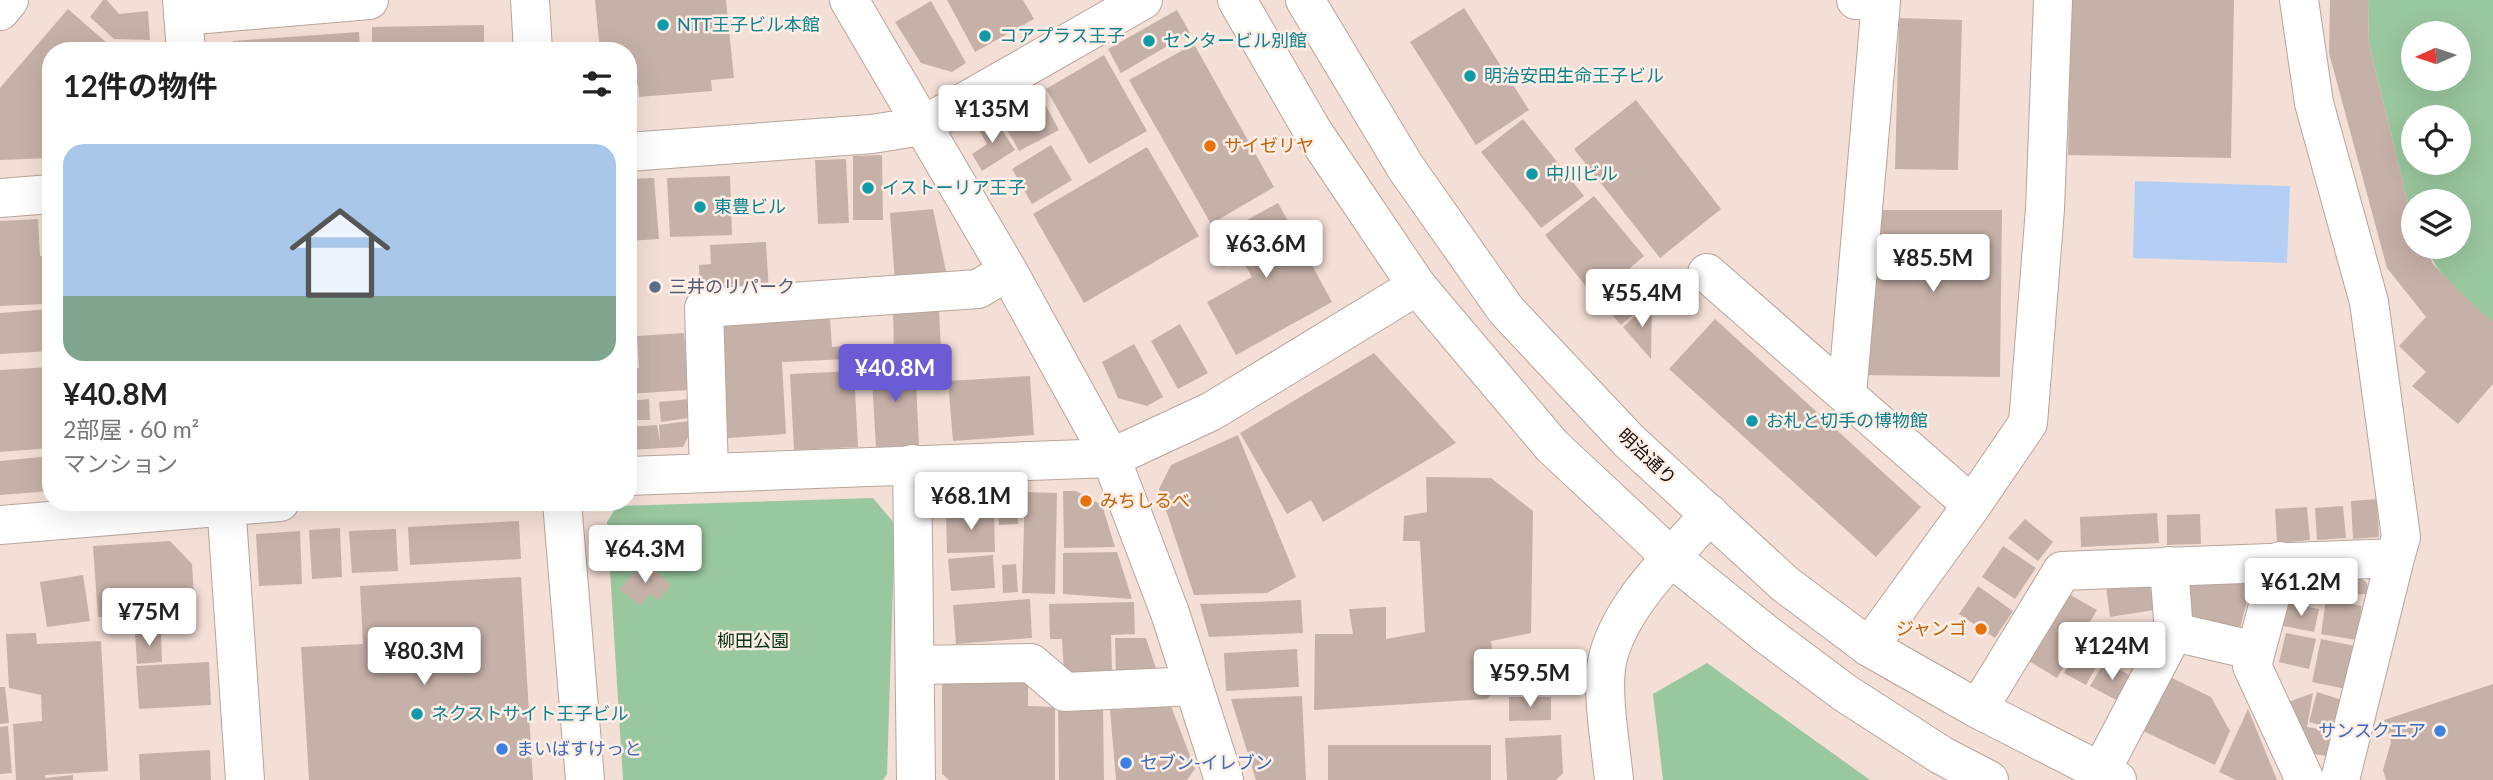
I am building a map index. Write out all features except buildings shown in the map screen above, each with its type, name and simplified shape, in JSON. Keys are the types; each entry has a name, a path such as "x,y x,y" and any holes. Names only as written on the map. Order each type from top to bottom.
{"street":[{"path":"0,11 9,0"},
{"path":"184,22 369,0"},
{"path":"530,0 532,42"},
{"path":"849,0 1008,271 1111,458 1170,613 1224,780"},
{"path":"637,151 872,134 922,126 1143,0"},
{"path":"1237,0 1312,130 1417,286 1552,446 1672,558 1766,634 1845,693 1941,755 1989,780"},
{"name":"明治通り","path":"1305,0 1406,168 1506,310 1629,441 1785,584 1869,647 1978,709 2109,776"},
{"path":"1847,395 1881,1 1856,0"},
{"path":"1869,647 2028,423 2045,209 2053,0"},
{"path":"2299,0 2314,103 2369,302 2402,537 2340,780"},
{"path":"0,198 42,195"},
{"path":"709,472 704,308 978,289 1008,271"},
{"path":"1707,273 1972,505"},
{"path":"637,476 1111,458 1212,411 1417,286"},
{"path":"912,464 916,780"},
{"path":"0,525 158,511"},
{"path":"226,511 245,780"},
{"path":"563,511 585,780"},
{"path":"1614,780 1605,685 1607,662 1617,634 1631,607 1710,514"},
{"path":"1978,709 2062,572 2395,558"},
{"path":"2280,561 2252,666 2305,780"},
{"path":"2109,776 2174,632 2169,566"},
{"path":"2174,632 2256,650"},
{"path":"915,665 1031,663 1065,692 1194,687"}],"green space":[{"path":"2368,0 2493,0 2493,322 2446,279 2433,259 2471,259 2471,189 2405,189 2401,175 2471,175 2471,105 2401,105 2401,174 2369,44"},
{"name":"柳田公園","path":"873,498 895,524 887,774 883,780 623,780 607,522 614,511 637,511 637,505"},
{"path":"1707,663 1870,780 1663,780 1653,694"}],"water":[{"path":"2135,181 2290,186 2287,263 2133,258"}],"place":[{"name":"NTT王子ビル本館","path":"663,25"},
{"name":"コアプラス王子","path":"985,36"},
{"name":"センタービル別館","path":"1149,41"},
{"name":"明治安田生命王子ビル","path":"1470,76"},
{"name":"サイゼリヤ","path":"1210,146"},
{"name":"中川ビル","path":"1532,174"},
{"name":"イストーリア王子","path":"868,188"},
{"name":"東豊ビル","path":"700,207"},
{"name":"三井のリパーク","path":"655,287"},
{"name":"お札と切手の博物館","path":"1752,421"},
{"name":"みちしるべ","path":"1086,501"},
{"name":"ジャンゴ","path":"1981,629"},
{"name":"ネクストサイト王子ビル","path":"417,714"},
{"name":"サンスクエア","path":"2440,731"},
{"name":"まいばすけっと","path":"502,749"},
{"name":"セブン-イレブン","path":"1126,763"}]}
